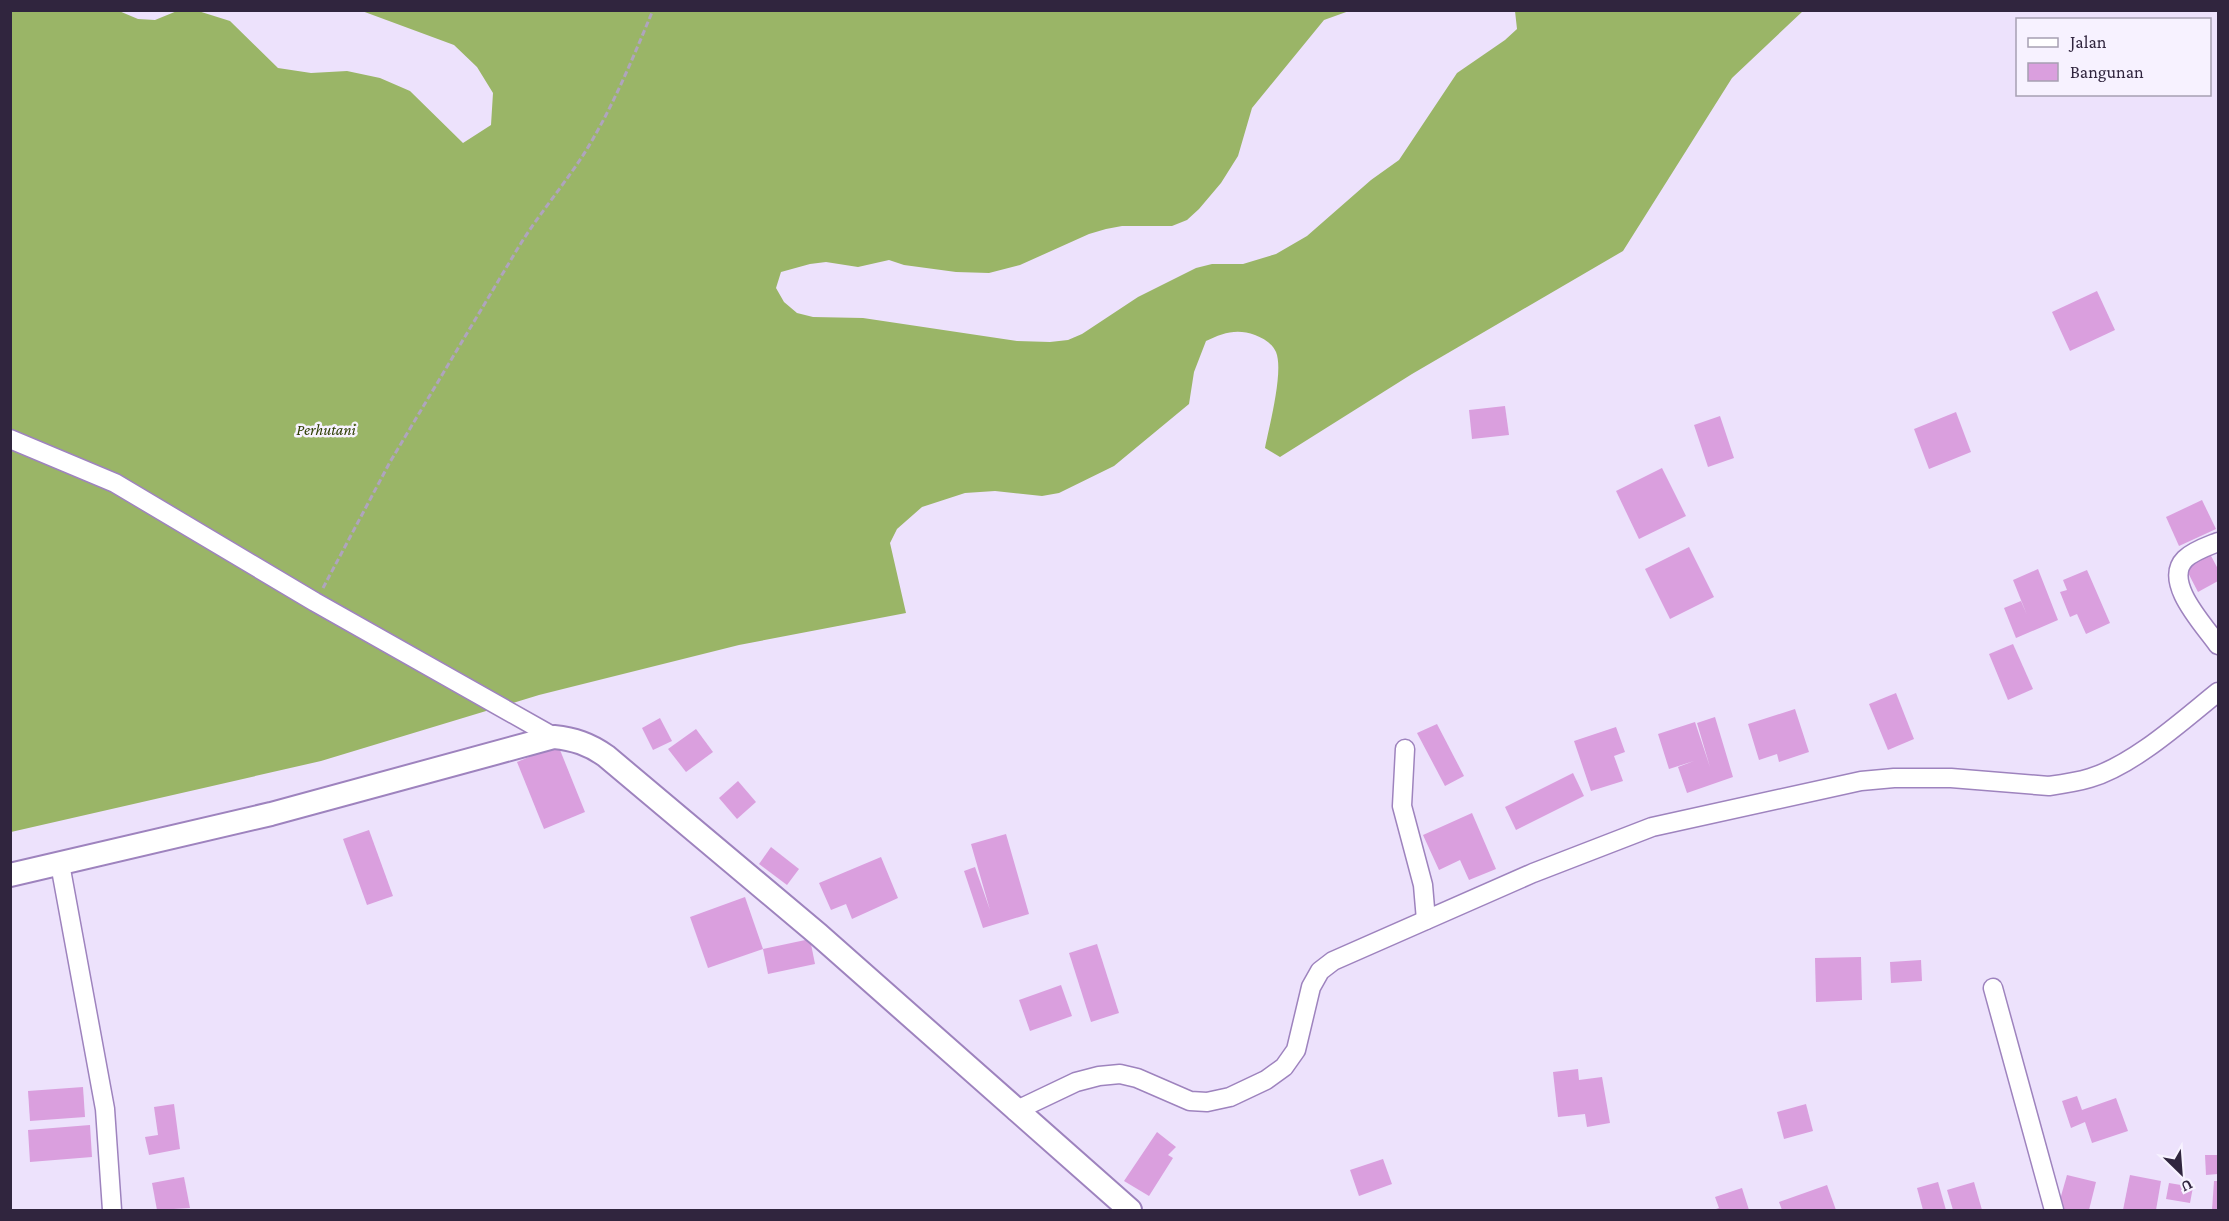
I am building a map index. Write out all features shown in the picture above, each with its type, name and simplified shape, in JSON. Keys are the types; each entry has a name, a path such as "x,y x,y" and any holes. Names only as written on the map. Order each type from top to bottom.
{"street":[{"path":"10,439 115,483 315,602 554,737"},
{"path":"2218,542 2186,558 2180,565 2178,576 2179,586 2187,602 2218,645"},
{"path":"1016,1111 1076,1082 1120,1074 1137,1078 1190,1101 1208,1102 1230,1097 1266,1080 1284,1067 1296,1050 1311,987 1320,971 1333,961 1533,873 1652,827 1862,781 1894,778 1951,778 2049,786 2092,778 2113,768 2152,743 2218,692"},
{"path":"10,875 272,814 554,737 573,739 591,746 606,756 819,935 1130,1210"},
{"path":"1405,749 1402,807 1423,885 1426,920"},
{"path":"60,864 105,1109 112,1210"},
{"path":"1992,988 2054,1210"}],"path":[{"path":"315,602 390,462 512,258 538,215 595,137 615,98 653,10"}],"green space":[{"name":"Perhutani","path":"195,10 230,21 278,68 311,73 347,71 380,78 410,91 463,143 491,125 493,93 477,67 454,45 362,11 1349,11 1324,20 1252,108 1238,156 1221,183 1187,220 1172,226 1122,226 1106,229 1089,234 1020,265 989,273 956,272 904,265 889,260 858,267 826,262 781,272 776,288 784,302 797,313 813,317 863,318 1017,341 1050,342 1068,340 1082,334 1138,297 1196,268 1212,264 1243,264 1276,254 1307,236 1371,180 1399,160 1457,73 1517,29 1515,11 1803,11 1732,78 1623,251 1412,374 1280,457 1265,448 1277,385 1276,352 1267,341 1255,335 1242,332 1224,334 1206,341 1194,372 1189,404 1114,466 1059,493 1042,496 995,491 965,493 922,507 897,529 890,543 906,613 739,645 539,695 321,761 11,832 10,11 119,11 138,19 155,20 177,11"}],"building":[{"path":"2097,291 2115,330 2070,351 2052,312"},
{"path":"1505,406 1509,435 1472,439 1469,410"},
{"path":"1956,412 1971,452 1929,469 1914,429"},
{"path":"1720,416 1734,458 1708,467 1694,425"},
{"path":"1662,468 1686,516 1639,539 1616,491"},
{"path":"2202,500 2216,529 2179,546 2166,517"},
{"path":"1689,547 1714,597 1670,619 1645,569"},
{"path":"2210,554 2218,569 2218,581 2198,592 2185,567"},
{"path":"2038,569 2058,620 2016,638 2004,608 2021,601 2027,615 2013,580"},
{"path":"2087,570 2110,623 2086,634 2077,614 2070,617 2060,592 2067,590 2063,580"},
{"path":"2013,644 2033,689 2008,700 1989,654"},
{"path":"1896,693 1914,739 1888,750 1869,704"},
{"path":"1795,709 1809,752 1779,762 1777,754 1759,760 1748,724"},
{"path":"1715,717 1733,777 1687,793 1678,767 1694,761 1669,769 1658,734 1695,722 1710,767 1697,723"},
{"path":"660,718 672,741 653,750 642,728"},
{"path":"1437,724 1464,776 1445,786 1417,733"},
{"path":"1616,727 1625,752 1614,756 1623,781 1591,791 1574,741"},
{"path":"696,729 713,752 686,772 668,749"},
{"path":"558,745 585,812 544,829 517,762"},
{"path":"1573,773 1584,796 1516,830 1505,807"},
{"path":"738,781 756,802 737,819 719,798"},
{"path":"1472,813 1496,869 1469,880 1460,860 1439,870 1423,835"},
{"path":"369,830 393,896 367,905 343,839"},
{"path":"1006,834 1029,914 983,928 964,871 975,867 990,910 971,844"},
{"path":"771,847 799,869 787,885 759,864"},
{"path":"881,857 898,898 852,919 846,904 831,910 819,883"},
{"path":"745,897 763,949 708,968 690,917"},
{"path":"810,939 815,964 768,974 763,949"},
{"path":"1097,944 1119,1013 1091,1022 1069,953"},
{"path":"1861,957 1862,1000 1816,1002 1815,958"},
{"path":"1921,960 1922,981 1891,983 1890,962"},
{"path":"1061,985 1072,1016 1030,1031 1019,1000"},
{"path":"1578,1069 1579,1080 1602,1077 1610,1123 1587,1127 1585,1114 1558,1117 1553,1072"},
{"path":"83,1087 85,1117 30,1121 28,1091"},
{"path":"2077,1096 2082,1110 2116,1098 2128,1131 2092,1143 2085,1122 2071,1128 2062,1101"},
{"path":"174,1104 180,1149 149,1155 145,1137 158,1135 154,1107"},
{"path":"1806,1104 1813,1131 1784,1139 1777,1112"},
{"path":"90,1125 92,1157 30,1162 28,1130"},
{"path":"1157,1132 1176,1147 1168,1155 1173,1158 1149,1196 1124,1181"},
{"path":"2205,1155 2218,1155 2218,1174 2206,1175"},
{"path":"1383,1159 1392,1184 1359,1196 1350,1170"},
{"path":"2067,1175 2096,1182 2089,1210 2057,1210"},
{"path":"2130,1175 2161,1181 2156,1210 2123,1210"},
{"path":"184,1177 190,1208 157,1210 152,1183"},
{"path":"2214,1181 2218,1181 2218,1210 2212,1210"},
{"path":"1938,1182 1946,1210 1923,1210 1917,1188"},
{"path":"1974,1182 1982,1210 1953,1210 1947,1190"},
{"path":"2169,1183 2193,1187 2190,1203 2166,1199"},
{"path":"1827,1185 1836,1210 1782,1210 1779,1202"},
{"path":"1742,1188 1749,1210 1713,1210 1719,1208 1715,1197"}]}
